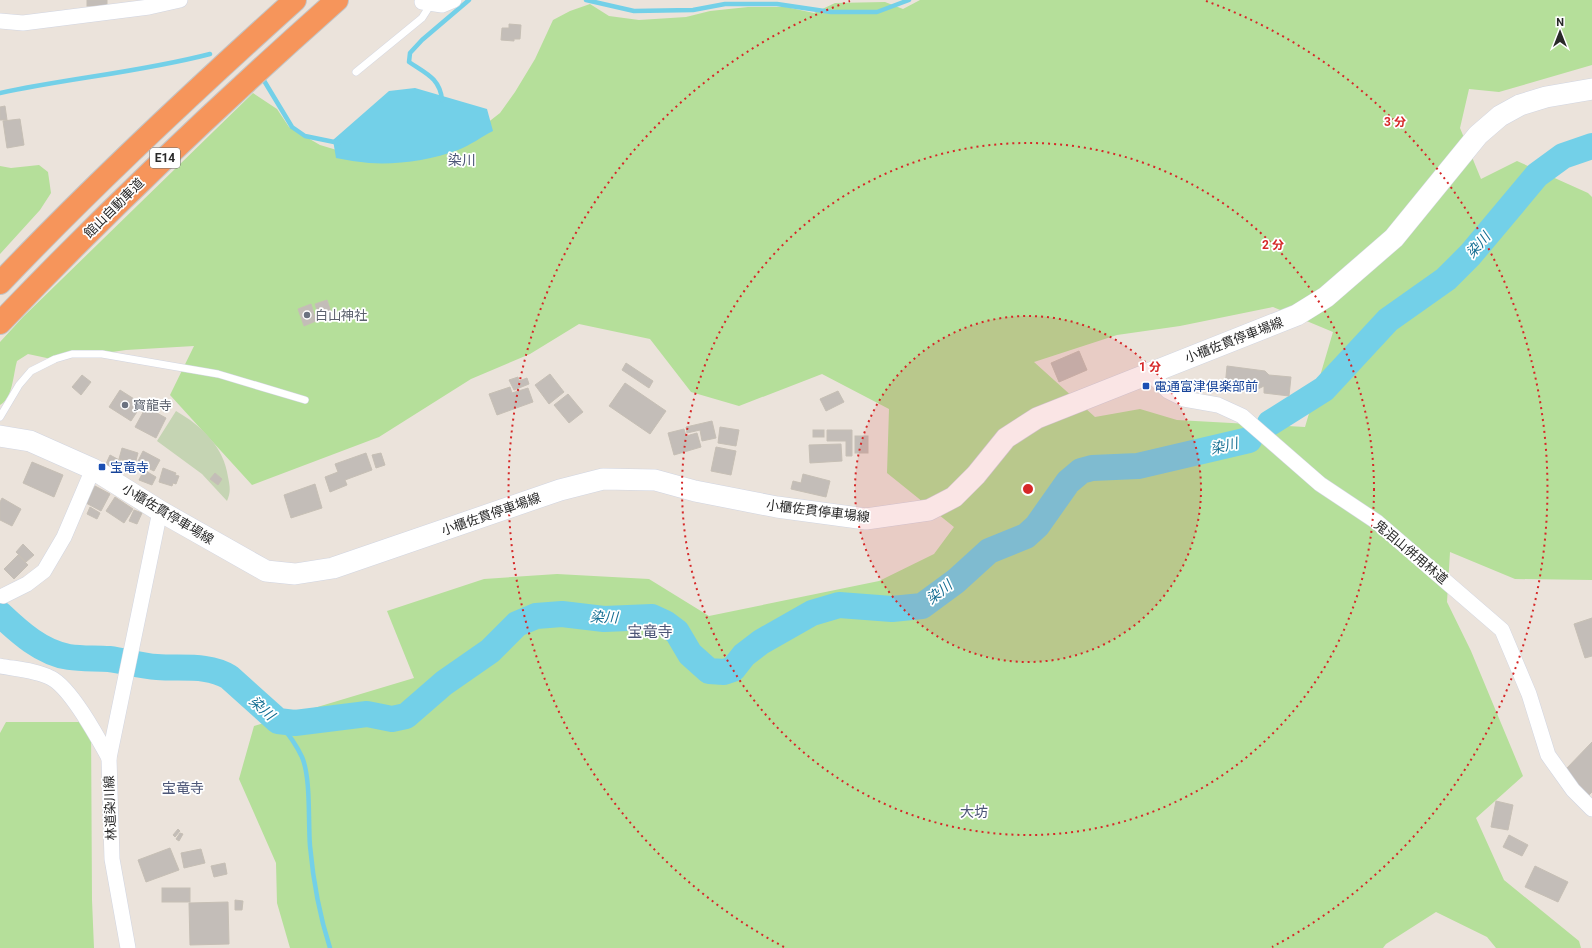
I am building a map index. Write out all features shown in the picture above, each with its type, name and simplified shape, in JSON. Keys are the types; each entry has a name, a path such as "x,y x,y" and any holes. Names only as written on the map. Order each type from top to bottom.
{"highway":[{"name":"E14","path":"0,283 126,156 227,61 295,0"},
{"name":"館山自動車道","path":"0,323 141,181 248,79 337,0"}],"main road":[{"name":"小櫃佐貫停車場線","path":"0,436 30,442 93,469 160,511 266,571 295,574 333,568 560,490 603,479 655,480 695,491 777,507 866,519 897,516 929,510 954,497 976,475 1006,438 1037,418 1297,315 1326,297 1394,238 1478,135 1500,116 1520,105 1546,97 1592,89"}],"street":[{"path":"0,21 23,23 150,7 180,0"},
{"path":"426,3 442,5 454,0"},
{"name":"鬼泪山併用林道","path":"1149,373 1168,391 1184,400 1218,405 1242,416 1320,484 1377,522 1502,630 1529,694 1548,755 1573,790 1592,809"},
{"path":"3,596 27,584 44,571 64,537 93,469"},
{"name":"林道染川線","path":"128,948 112,858 109,758 160,511"},
{"path":"0,666 41,674 52,678 63,687 89,724 109,758"}],"lane":[{"path":"356,72 422,18 426,3"},
{"path":"0,417 19,385 30,371 55,359 72,354 102,354 218,374 305,400"}],"green space":[{"path":"920,0 1592,0 1592,65 1499,92 1469,89 1460,128 1481,179 1517,161 1588,193 1592,197 1592,580 1515,579 1450,552 1447,602 1471,651 1523,776 1476,818 1504,880 1579,941 1581,948 1496,948 1487,937 1436,912 1386,944 1383,948 290,948 277,903 276,863 239,779 254,726 414,678 387,611 484,579 557,574 649,579 709,616 879,581 934,554 954,527 887,473 889,409 822,374 739,406 691,392 650,339 579,324 530,354 471,379 379,437 252,485 170,395 194,346 126,350 56,360 28,354 17,361 10,392 8,397 0,405 0,342 23,317 253,93 277,109 289,127 320,145 350,154 482,127 500,113 515,92 535,59 553,20 570,11 590,4 609,16 639,20 686,17 710,11 748,7 786,7 814,13 835,3 885,2 903,9","holes":["1273,307 1333,332 1305,427 1177,420 1140,409 1095,417 1034,362 1117,335 1180,326"]},
{"path":"39,165 48,172 51,193 40,210 0,254 0,166 11,168"},
{"path":"176,411 195,423 217,447 226,466 229,481 230,492 227,501 202,474 157,441"},
{"path":"6,722 91,722 92,900 94,948 0,948 0,733"}],"water":[{"path":"415,88 487,109 493,131 467,146 448,154 414,161 369,163 336,158 333,140 389,91"}],"building":[{"path":"87,0 107,0 107,6 87,6"},
{"path":"509,24 521,25 520,39 514,39 514,41 501,40 502,28 509,28"},
{"path":"5,106 7,120 0,120 0,107"},
{"path":"20,119 24,145 7,148 3,121"},
{"path":"327,300 332,315 320,319 315,304"},
{"name":"白山神社","path":"311,304 316,321 304,326 298,309"},
{"path":"1079,351 1087,370 1059,382 1051,363"},
{"path":"626,363 653,381 649,388 622,370"},
{"path":"1227,366 1265,371 1269,375 1291,377 1289,396 1264,393 1264,386 1254,391 1225,387"},
{"path":"550,374 564,392 549,404 535,385"},
{"path":"82,375 91,382 81,395 72,387"},
{"path":"518,377 519,381 527,378 529,384 514,390 509,380"},
{"path":"625,383 666,411 650,434 609,406"},
{"path":"510,387 512,393 528,388 533,402 497,415 489,394"},
{"name":"寳龍寺","path":"120,390 142,404 131,421 109,407"},
{"path":"838,391 844,402 826,411 820,399"},
{"path":"568,394 583,412 569,423 554,405"},
{"path":"146,407 166,418 156,438 135,427"},
{"path":"712,421 716,438 702,441 700,430 687,433 686,427"},
{"path":"720,427 739,430 736,446 718,443"},
{"path":"684,429 686,436 697,433 701,447 674,455 668,433"},
{"path":"813,430 824,430 824,437 813,437"},
{"path":"827,430 852,430 852,456 846,456 846,441 827,441"},
{"path":"855,436 868,436 868,453 855,453"},
{"path":"841,444 842,461 810,463 809,445"},
{"path":"716,447 736,451 731,475 711,471"},
{"path":"122,448 138,453 135,464 119,459"},
{"path":"143,451 160,460 154,471 137,463"},
{"path":"366,453 372,470 345,480 347,485 330,492 325,477 338,472 335,464"},
{"path":"381,453 385,465 376,468 372,455"},
{"path":"110,455 123,462 116,472 105,466"},
{"path":"32,462 63,475 54,497 23,483"},
{"path":"163,468 176,473 175,475 179,476 176,484 173,483 172,486 159,482"},
{"path":"144,470 156,477 152,485 139,480"},
{"path":"215,473 222,479 218,485 210,479"},
{"path":"803,474 830,481 826,497 791,489 793,481 801,483"},
{"path":"315,484 322,508 291,518 284,495"},
{"path":"95,486 110,494 101,511 86,503"},
{"path":"115,497 133,509 124,523 106,511"},
{"path":"2,498 21,509 12,526 0,520 0,502"},
{"path":"90,507 100,513 97,519 87,514"},
{"path":"134,510 142,513 137,524 129,521"},
{"path":"23,544 34,555 26,562 16,552"},
{"path":"18,555 28,565 14,579 4,569"},
{"path":"1592,618 1592,656 1585,658 1574,624"},
{"path":"1592,742 1592,792 1588,796 1566,769"},
{"path":"1496,801 1513,805 1508,830 1491,827"},
{"path":"178,829 180,831 175,837 173,835"},
{"path":"180,833 183,834 179,841 176,839"},
{"path":"1509,835 1528,845 1522,856 1503,847"},
{"path":"170,848 179,870 146,882 138,860"},
{"path":"201,849 205,863 184,868 181,853"},
{"path":"225,863 227,874 214,877 211,866"},
{"path":"1535,866 1568,882 1558,902 1525,887"},
{"path":"162,888 190,888 190,902 162,902"},
{"path":"235,900 243,901 242,910 235,910"},
{"path":"228,902 229,944 190,945 189,903"}],"waterway":[{"path":"442,100 441,93 435,81 409,62 410,53 422,40 469,0"},
{"path":"586,0 634,11 693,10 725,4 777,4 831,12 877,12 909,0"},
{"path":"0,93 158,66 210,54"},
{"path":"263,79 292,127 305,136 339,143"},
{"name":"染川","path":"1270,423 1324,389 1388,320 1446,279 1470,255 1537,175 1563,156 1592,146"},
{"name":"染川","path":"0,614 32,641 59,655 74,658 109,659 151,666 194,668 212,670 221,673 229,677 278,721 295,723 367,714 392,719 406,716 444,683 490,651 517,624 536,616 562,614 604,619 652,617 665,623 677,632 690,654 709,671 724,672 733,669 744,655 761,642 812,613 839,605 892,609 922,606 956,581 989,551 1026,536 1037,526 1068,482 1081,471 1092,468 1138,466 1249,440"},
{"path":"278,721 297,747 305,766 308,788 310,846 313,872 317,898 330,948"}],"place":[{"name":"白山神社","path":"307,315"},
{"name":"電通富津倶楽部前","path":"1146,386"},
{"name":"寳龍寺","path":"125,405"},
{"name":"宝竜寺","path":"102,467"}],"district":[{"name":"染川","path":"462,160"},
{"name":"宝竜寺","path":"650,632"},
{"name":"宝竜寺","path":"183,788"},
{"name":"大坊","path":"974,812"}]}
